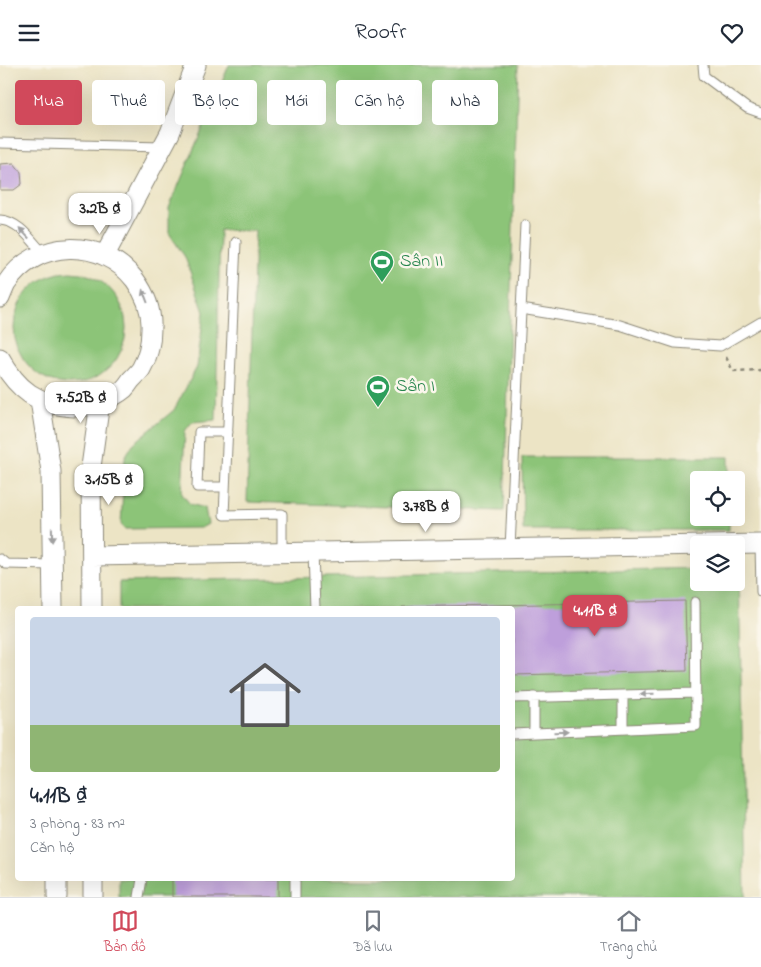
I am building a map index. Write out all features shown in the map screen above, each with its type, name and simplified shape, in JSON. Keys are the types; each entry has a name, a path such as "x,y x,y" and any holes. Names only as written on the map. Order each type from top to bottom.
{"street":[{"path":"105,255 170,133 196,65"},
{"path":"0,298 6,284 22,266 44,253 64,248 85,249 105,255 127,270 144,291 152,317 151,344 141,369 123,389 100,402 80,407 60,406 40,400 23,389 8,374 0,358"},
{"path":"40,400 51,471 53,606"},
{"path":"92,606 92,467 100,402"},
{"path":"92,556 761,544"},
{"path":"57,881 57,897"},
{"path":"93,881 93,897"}],"lane":[{"path":"703,65 704,76 747,108 761,113"},
{"path":"0,143 163,147"},
{"path":"0,220 17,225 44,253"},
{"path":"510,548 525,225"},
{"path":"236,242 224,515 282,514 282,552"},
{"path":"521,309 620,325 675,343 720,346 761,322"},
{"path":"225,487 198,487 199,432 228,432"},
{"path":"761,544 761,593"},
{"path":"313,552 315,606"},
{"path":"0,559 6,563 53,565"},
{"path":"515,734 696,726 694,603"},
{"path":"515,697 696,693"},
{"path":"623,695 623,729"},
{"path":"534,697 534,733"},
{"path":"139,897 142,881"},
{"path":"296,881 296,897"}],"path":[{"path":"720,346 733,371 761,370"}],"green space":[{"path":"229,65 518,65 504,511 247,502 255,231 220,230 216,420 192,422 185,431 182,494 190,504 205,508 208,524 201,528 125,529 121,524 125,457 133,444 174,410 197,367 204,312 185,257 169,233 169,208 204,125 257,125 257,80 223,80"},
{"path":"70,272 91,276 110,288 122,307 126,328 122,349 110,368 91,380 70,384 49,380 30,368 18,349 14,328 18,307 30,288 49,276"},
{"path":"522,457 729,457 729,471 690,471 690,526 729,526 729,530 523,530"},
{"path":"690,568 690,591 739,591 745,897 119,897 119,881 515,881 515,606 119,606 119,582"}],"building":[{"path":"14,163 21,172 22,184 14,190 0,190 0,164"},
{"path":"685,601 687,671 515,675 515,606 449,606"},
{"path":"172,881 278,881 278,897 172,897"}],"place":[{"name":"Sân II","path":"382,283"},
{"name":"Sân I","path":"378,408"}]}
